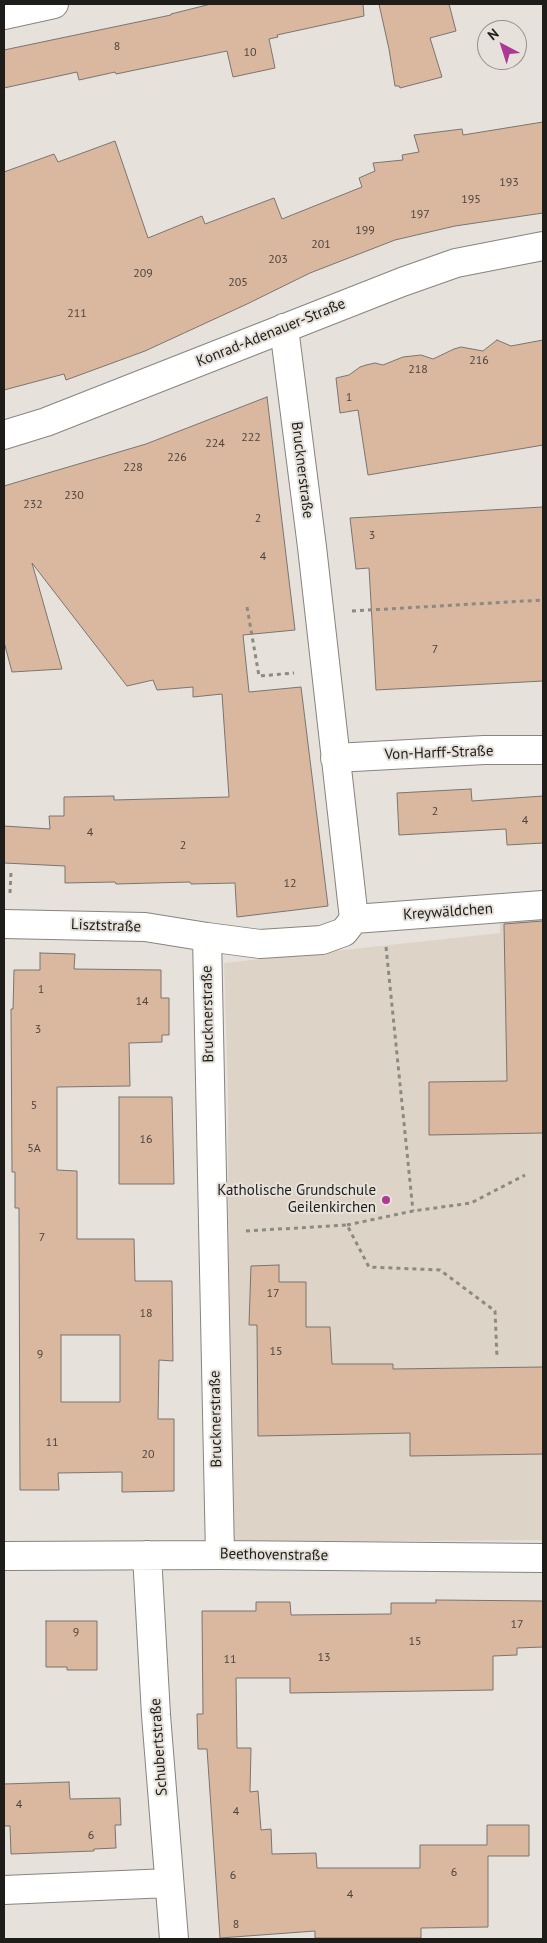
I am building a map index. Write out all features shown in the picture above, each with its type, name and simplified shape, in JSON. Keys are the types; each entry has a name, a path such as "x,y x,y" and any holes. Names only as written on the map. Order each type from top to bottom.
{"street":[{"path":"4,14 54,4"},
{"name":"Konrad-Adenauer-Straße","path":"4,435 46,422 402,282 456,263 543,246"},
{"name":"Brucknerstraße","path":"284,328 354,919"},
{"name":"Von-Harff-Straße","path":"335,758 484,750 543,750"},
{"name":"Kreywäldchen","path":"354,919 543,905"},
{"path":"207,937 260,944 322,940 344,932 354,919"},
{"name":"Lisztstraße","path":"4,924 145,927 207,937"},
{"name":"Brucknerstraße","path":"207,937 220,1554"},
{"name":"Beethovenstraße","path":"4,1556 220,1554 543,1558"},
{"name":"Schubertstraße","path":"147,1556 156,1715 174,1939"},
{"path":"4,1890 169,1882"}],"path":[{"path":"319,612 543,600"},
{"path":"247,608 259,676 325,671"},
{"path":"383,917 413,1212"},
{"path":"213,1233 347,1226 413,1212 470,1203 525,1175"},
{"path":"347,1226 369,1267 440,1270 495,1311 497,1357"}],"shaded area":[{"name":"Katholische Grundschule Geilenkirchen","path":"543,916 543,1540 229,1542 228,1090 224,963 500,933 500,917"}],"building":[{"path":"211,4 363,4 364,16 277,35 278,37 269,39 275,68 233,77 227,51 116,74 115,72 79,80 77,72 4,88 4,50 171,15"},
{"path":"379,4 449,4 456,31 430,38 442,77 400,88 395,86"},
{"path":"543,122 543,213 455,226 395,240 310,273 145,351 66,380 64,374 4,390 4,172 54,154 58,162 115,141 148,238 202,216 205,224 274,198 282,219 362,187 359,178 375,171 373,163 403,160 402,155 419,152 414,135 462,129 463,135"},
{"path":"497,340 511,346 543,340 543,445 368,475 358,410 340,413 336,378 349,375 366,365 375,363 383,365 403,357 421,355 433,359 461,347 483,351"},
{"path":"267,397 295,630 243,635 249,692 301,687 328,906 237,917 235,883 65,883 65,866 4,863 4,826 50,829 49,816 64,816 64,797 114,796 114,800 229,797 222,694 193,697 193,687 157,690 153,680 127,686 32,563 62,669 12,672 4,642 4,486 146,444"},
{"path":"543,507 543,681 376,690 369,568 356,569 350,518"},
{"path":"471,789 472,801 543,796 543,843 507,845 506,829 399,835 397,793"},
{"path":"543,921 543,1133 429,1135 429,1082 507,1081 504,924"},
{"path":"40,953 75,954 74,969 161,970 161,998 169,998 169,1035 162,1035 162,1042 129,1043 130,1086 57,1087 57,1170 77,1171 77,1239 134,1239 135,1281 172,1281 173,1361 159,1360 158,1419 174,1419 174,1491 122,1492 122,1472 58,1473 59,1490 20,1490 19,1208 15,1208 15,1172 12,1172 11,1009 13,1009 14,970 40,970","holes":["61,1335 120,1335 120,1402 61,1402"]},
{"path":"119,1097 172,1097 174,1184 119,1184"},
{"path":"279,1265 279,1282 306,1282 306,1327 330,1327 332,1364 393,1364 393,1369 543,1367 543,1454 410,1456 410,1433 258,1436 257,1325 249,1325 251,1266"},
{"path":"436,1600 543,1601 543,1647 517,1648 517,1655 493,1656 493,1690 290,1693 290,1678 236,1678 237,1748 251,1748 250,1792 258,1791 261,1830 271,1829 272,1854 316,1853 317,1868 420,1868 420,1845 487,1845 487,1825 529,1825 529,1856 488,1856 488,1927 421,1928 421,1938 315,1938 315,1931 220,1938 207,1749 198,1749 197,1714 203,1714 202,1611 256,1611 256,1602 290,1602 291,1615 391,1614 391,1603 436,1603"},
{"path":"46,1621 97,1621 97,1670 67,1670 67,1667 46,1667"},
{"path":"69,1782 70,1799 120,1798 121,1825 115,1825 116,1848 94,1849 94,1851 11,1854 10,1826 4,1826 4,1784"}],"place":[{"name":"Katholische Grundschule Geilenkirchen","path":"386,1200"}]}
